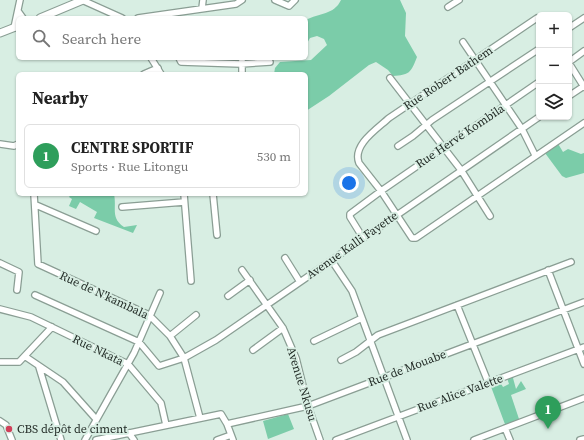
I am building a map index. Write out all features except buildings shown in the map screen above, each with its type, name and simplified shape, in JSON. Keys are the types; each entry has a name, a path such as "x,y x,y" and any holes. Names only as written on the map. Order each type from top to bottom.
{"main road":[{"path":"45,16 82,0"},
{"path":"0,33 16,27"}],"street":[{"path":"17,16 20,0"},
{"path":"82,0 118,16"},
{"path":"202,8 203,0"},
{"path":"165,16 178,15 202,8 236,4 242,0"},
{"path":"275,0 289,6 295,0"},
{"path":"448,7 459,0"},
{"path":"18,11 21,16"},
{"path":"572,26 584,18"},
{"name":"Rue Robert Bathem","path":"381,191 359,163 357,158 359,149 363,144 379,127 409,104 536,20"},
{"path":"463,42 522,129 535,155"},
{"path":"398,146 536,51"},
{"path":"572,61 584,51"},
{"path":"152,60 161,72"},
{"path":"180,60 181,62 270,62"},
{"path":"242,61 242,72"},
{"path":"149,72 158,68"},
{"path":"572,68 584,86 572,94"},
{"path":"390,78 425,126 461,170 490,216"},
{"name":"Rue Hervé Kombila","path":"363,238 350,215 442,148 536,84"},
{"name":"Avenue Kalli Fayette","path":"139,342 157,364 162,366 184,358 216,340 267,303 332,261 536,119"},
{"path":"381,191 413,237 416,238 535,155 584,123"},
{"path":"0,144 16,147"},
{"path":"34,196 36,205 96,231"},
{"path":"184,196 191,281"},
{"path":"213,196 217,235"},
{"path":"122,207 184,202"},
{"name":"Rue de N'kambala","path":"36,205 37,263 40,266 149,315 170,336 184,358 200,418"},
{"path":"285,258 300,282"},
{"path":"332,261 352,291 407,440"},
{"path":"341,360 356,352 378,335 572,262"},
{"path":"0,263 19,272 16,290"},
{"name":"Avenue Nkusu","path":"242,270 267,303 283,328 296,358 308,406 320,440"},
{"path":"548,270 563,309 581,348 584,364"},
{"path":"228,296 250,280"},
{"path":"85,440 128,364 139,342 149,315 160,294"},
{"path":"35,295 139,342"},
{"name":"Rue de Mouabe","path":"227,424 308,406 584,302"},
{"path":"457,305 488,382"},
{"name":"Rue Nkata","path":"0,309 31,317 128,364 161,403 166,425"},
{"path":"170,336 196,315"},
{"path":"314,341 362,318"},
{"path":"0,362 17,363 26,357 52,327"},
{"path":"252,350 283,328"},
{"name":"Rue Alice Valette","path":"336,440 581,348"},
{"path":"26,357 63,382 96,419"},
{"path":"39,367 61,440"},
{"path":"474,440 584,398"},
{"path":"96,440 221,414 232,437 217,440"},
{"path":"0,421 6,425 12,440"},
{"path":"505,428 510,440"},
{"path":"129,433 134,440"},
{"path":"580,440 584,439"}],"green space":[{"path":"341,0 400,0 406,13 405,36 417,57 411,70 403,75 393,76 388,70 376,62 369,65 329,96 308,110 308,72 274,72 275,68 280,62 311,60 327,45 324,39 317,36 310,38 308,42 308,19 326,13 338,5"},
{"path":"557,142 563,152 568,149 581,154 584,153 584,173 566,178 562,176 545,153"},
{"path":"114,196 115,216 120,224 124,227 137,225 133,233 94,218 97,212 80,202 76,209 69,206 72,199 69,197"},
{"path":"516,374 513,378 516,389 521,381 526,389 511,395 520,422 506,427 490,384 499,380 503,387 509,384 507,378"},
{"path":"288,414 294,429 268,439 263,421"}],"place":[{"name":"CBS dépôt de ciment","path":"9,429"},
{"name":"CENTRE SPORTIF","path":"548,429"}]}
